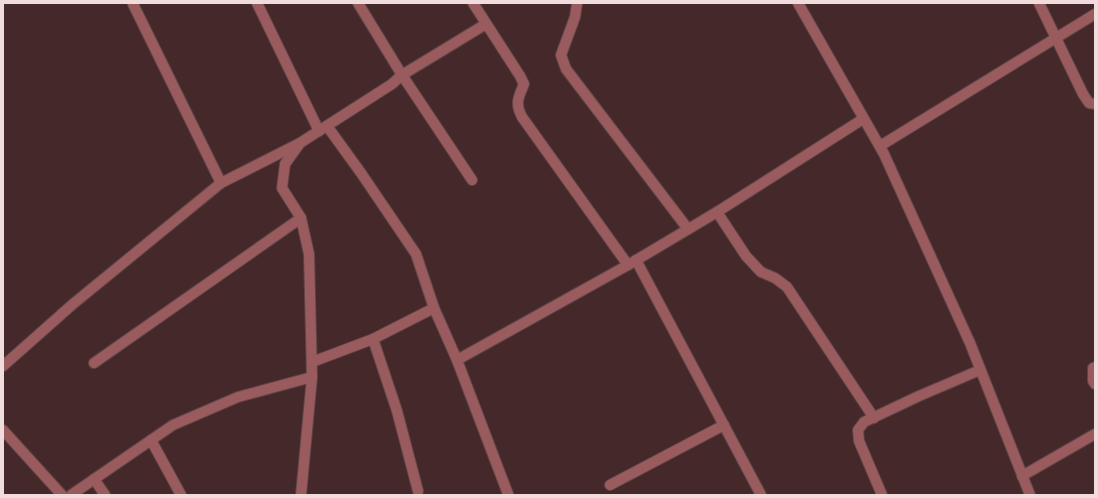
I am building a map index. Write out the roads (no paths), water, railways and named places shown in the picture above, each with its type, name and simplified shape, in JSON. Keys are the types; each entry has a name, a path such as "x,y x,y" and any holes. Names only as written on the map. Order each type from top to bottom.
{"street":[{"path":"257,3 323,128 361,173 416,254 434,308 457,360 508,494"},
{"path":"358,3 402,75 472,180"},
{"path":"473,3 524,84 517,101 518,109 522,117 632,262 724,425 761,495"},
{"path":"576,3 575,17 561,55 566,69 688,228"},
{"path":"798,3 884,154 970,343 1030,495"},
{"path":"1038,3 1082,94 1089,103 1095,104"},
{"path":"133,4 221,184"},
{"path":"880,146 1095,14"},
{"path":"3,366 73,304 221,184 300,143 392,84 402,75 486,24"},
{"path":"457,360 632,262 717,212 863,119"},
{"path":"300,143 285,164 282,188 300,218 309,254 312,377 301,495"},
{"path":"717,212 746,256 761,272 774,278 787,287 874,418"},
{"path":"94,363 300,218"},
{"path":"312,362 373,339 434,308"},
{"path":"373,339 398,411 418,491"},
{"path":"1095,367 1093,368 1093,382 1095,384"},
{"path":"882,495 859,441 858,430 864,422 919,396 980,370"},
{"path":"71,495 173,425 238,397 312,377"},
{"path":"610,485 724,425"},
{"path":"3,430 62,495"},
{"path":"1022,476 1095,434"},
{"path":"151,440 181,495"},
{"path":"94,480 105,495"}]}
